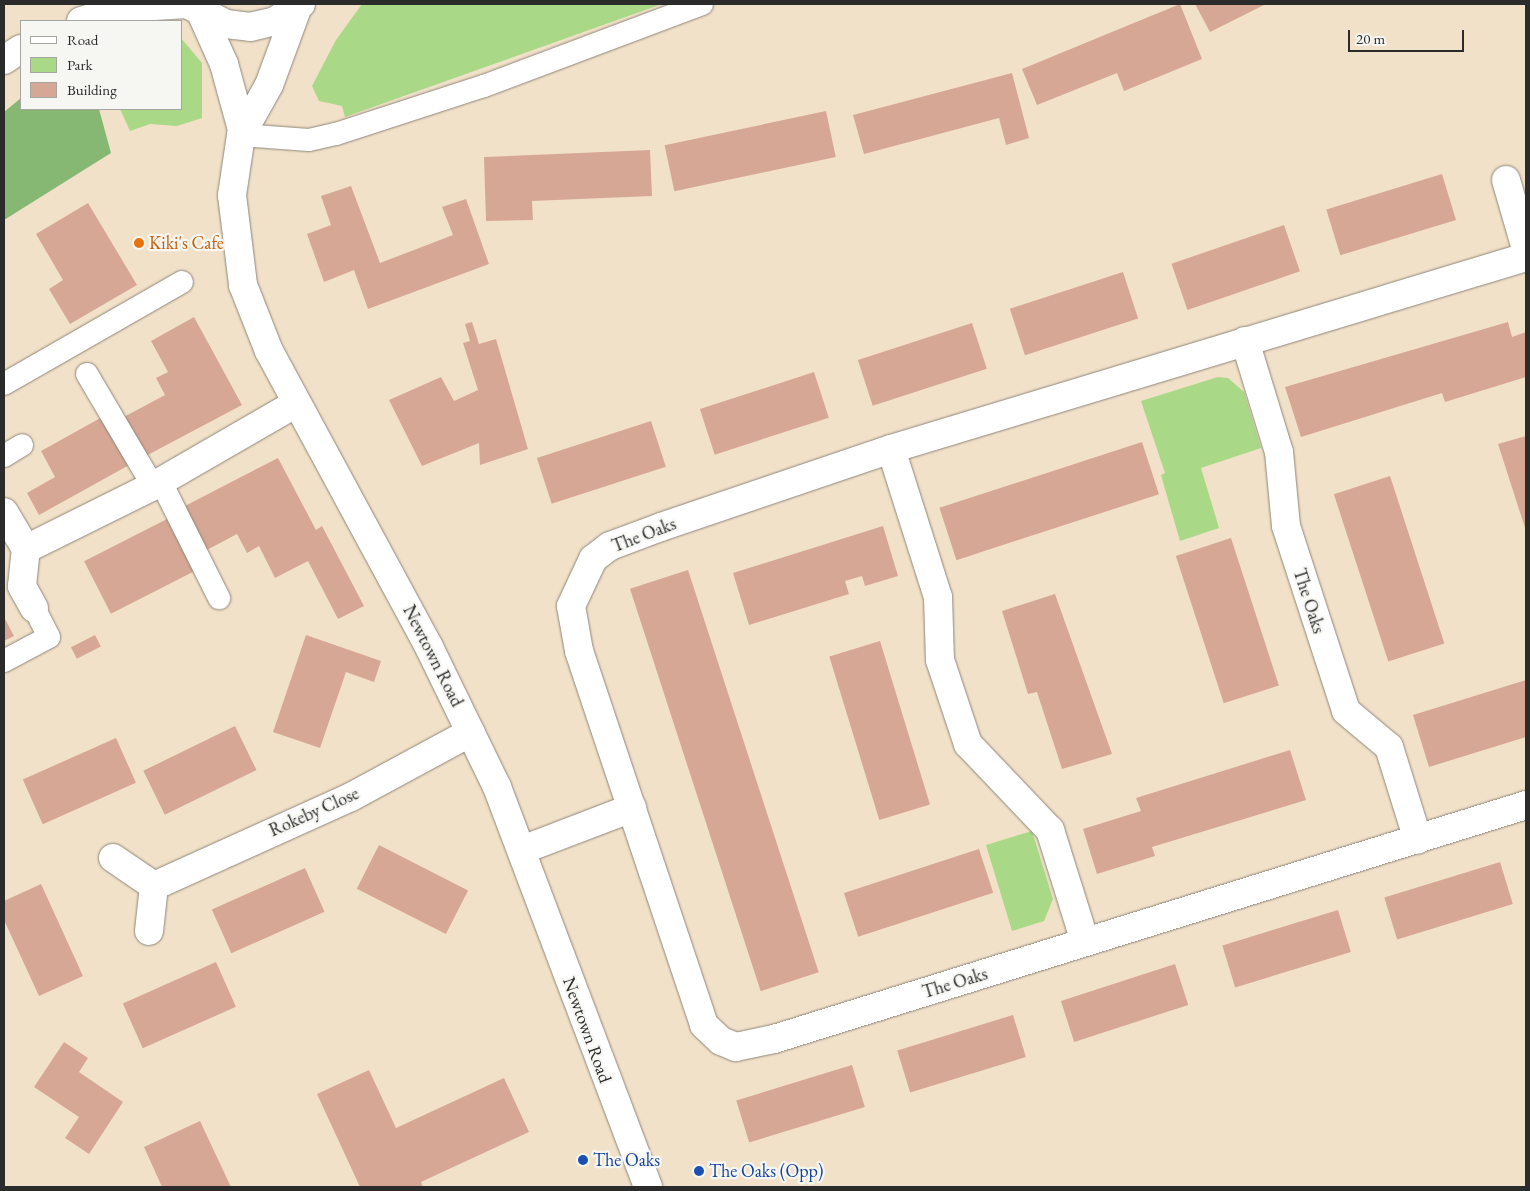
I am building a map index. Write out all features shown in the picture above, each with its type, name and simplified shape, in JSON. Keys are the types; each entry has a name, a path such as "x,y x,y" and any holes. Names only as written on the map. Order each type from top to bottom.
{"street":[{"name":"Newtown Road","path":"299,6 269,85 242,132 232,195 237,254 253,314 297,403 471,732 522,850 648,1187"},
{"path":"84,20 122,8 192,8 250,27 275,21 299,6"},
{"name":"Newtown Road","path":"192,8 224,64 242,132"},
{"path":"4,60 20,51"},
{"path":"1506,180 1526,249"},
{"name":"The Oaks","path":"1526,257 891,450 610,546 593,559 576,590 572,626 704,1025 721,1041 736,1047 774,1039 1526,806"},
{"name":"The Oaks","path":"1245,341 1280,452 1286,526 1335,679 1346,710 1388,748 1418,840"},
{"path":"26,549 157,484 297,403"},
{"path":"891,450 938,597 940,660 968,744 1050,830 1085,942"},
{"path":"4,512 26,549 22,586 34,608"},
{"name":"Rokeby Close","path":"154,886 351,797 471,732"},
{"path":"522,850 632,808"},
{"path":"113,858 154,886 150,931"}],"lane":[{"path":"242,132 309,140 336,134 484,86 702,4"},
{"path":"4,384 182,282"},
{"path":"87,374 157,484 219,598"},
{"path":"4,661 50,637 34,608"}],"green space":[{"path":"362,4 662,4 345,117 342,106 319,101 312,86 336,40"},
{"path":"182,39 202,63 202,118 177,126 150,124 130,131 120,110 182,110"},
{"path":"20,99 20,110 99,110 111,153 4,220 4,112"},
{"path":"1218,377 1228,378 1244,392 1261,448 1201,468 1219,528 1180,541 1161,475 1165,473 1141,401"},
{"path":"1032,831 1053,899 1044,921 1012,931 986,845"}],"building":[{"path":"1180,4 1202,59 1124,91 1117,73 1037,105 1022,69"},
{"path":"1195,4 1266,4 1210,32"},
{"path":"1012,73 1029,138 1006,145 999,118 864,154 853,115"},
{"path":"826,111 836,157 674,191 665,145"},
{"path":"650,150 652,196 532,201 533,220 486,221 484,157"},
{"path":"1442,174 1456,220 1340,255 1326,209"},
{"path":"351,186 380,263 453,235 442,207 466,199 489,264 368,309 354,270 324,282 307,234 331,225 321,196"},
{"path":"88,203 137,285 70,324 49,289 63,280 36,234"},
{"path":"1284,225 1300,271 1187,310 1171,264"},
{"path":"1123,272 1138,319 1025,355 1010,309"},
{"path":"194,317 242,405 142,458 120,419 165,395 156,378 168,372 151,341"},
{"path":"472,322 479,344 496,339 528,449 480,465 479,443 422,466 389,400 441,377 454,401 478,390 463,343 470,341 465,324"},
{"path":"1508,322 1512,337 1526,332 1526,377 1445,402 1442,393 1301,437 1285,387"},
{"path":"972,323 987,369 873,406 858,360"},
{"path":"814,372 829,418 715,455 700,409"},
{"path":"104,416 131,464 39,515 27,493 55,477 41,451"},
{"path":"651,421 666,467 552,504 537,458"},
{"path":"1526,436 1526,531 1498,444"},
{"path":"1142,442 1159,494 956,560 939,508"},
{"path":"278,458 316,530 322,526 364,606 338,619 308,561 275,578 259,546 247,553 237,534 203,552 181,508"},
{"path":"1390,476 1444,643 1388,662 1334,494"},
{"path":"167,519 194,572 111,614 84,561"},
{"path":"883,526 898,576 865,586 862,576 845,581 849,594 749,625 733,573"},
{"path":"1231,538 1279,685 1224,703 1176,556"},
{"path":"688,570 819,972 761,991 630,589"},
{"path":"1055,594 1112,754 1062,769 1037,692 1028,694 1002,611"},
{"path":"4,617 14,636 4,641"},
{"path":"95,635 101,647 77,659 71,647"},
{"path":"306,635 381,661 374,682 346,672 320,748 273,732"},
{"path":"880,641 930,805 879,820 829,656"},
{"path":"1526,680 1526,737 1429,767 1413,715"},
{"path":"235,726 256,770 165,815 143,771"},
{"path":"116,738 136,783 43,824 23,779"},
{"path":"1290,750 1306,800 1152,847 1155,856 1097,874 1083,829 1141,811 1136,798"},
{"path":"379,845 468,890 446,934 357,889"},
{"path":"979,849 993,893 858,937 844,893"},
{"path":"1500,862 1513,904 1397,939 1384,897"},
{"path":"305,868 325,912 231,953 212,909"},
{"path":"41,884 83,976 39,996 4,920 4,901"},
{"path":"1338,910 1351,952 1235,987 1222,945"},
{"path":"216,962 236,1007 143,1048 123,1003"},
{"path":"1175,964 1188,1005 1074,1042 1061,1001"},
{"path":"1013,1015 1026,1057 910,1092 897,1050"},
{"path":"64,1042 88,1058 79,1072 123,1102 89,1154 65,1138 79,1117 34,1087"},
{"path":"852,1065 865,1107 749,1142 736,1100"},
{"path":"369,1070 396,1128 504,1078 529,1132 421,1182 423,1187 360,1187 317,1094"},
{"path":"200,1121 231,1187 162,1187 144,1147"}],"place":[{"name":"Kiki's Cafe","path":"139,243"},
{"name":"The Oaks","path":"583,1160"},
{"name":"The Oaks (Opp)","path":"699,1171"}]}
